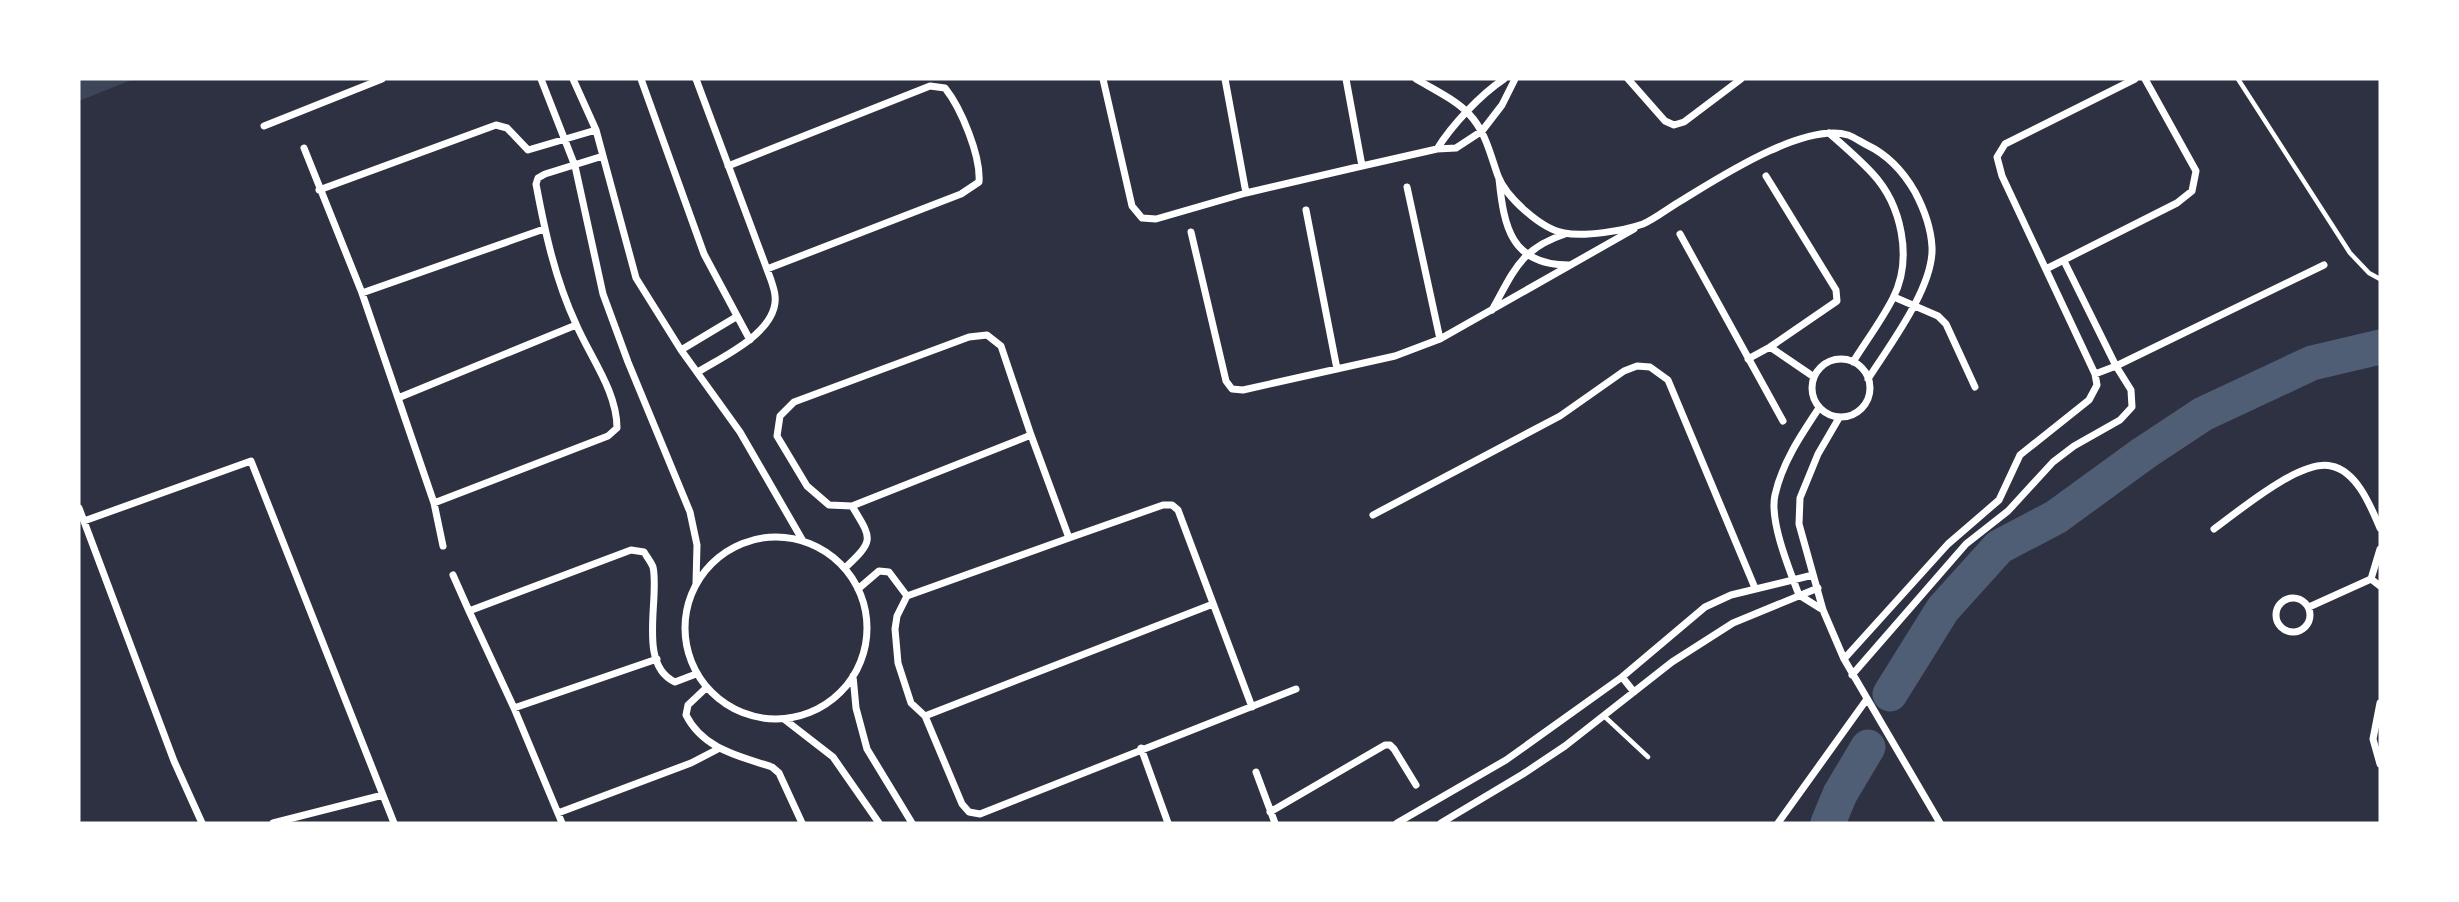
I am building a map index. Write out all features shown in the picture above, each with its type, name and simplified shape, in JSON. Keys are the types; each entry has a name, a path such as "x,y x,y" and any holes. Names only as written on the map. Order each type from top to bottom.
{"street":[{"path":"264,126 382,79"},
{"path":"541,79 575,166 603,294 690,512 697,545 696,584"},
{"path":"573,79 596,130 636,278 681,350 740,432 803,541"},
{"path":"641,79 704,254 750,340"},
{"path":"696,79 775,297 774,309 768,320 750,340 698,373"},
{"path":"1104,79 1132,206 1142,218 1156,219 1246,193 1437,149 1456,148 1482,131 1502,105 1515,79"},
{"path":"1225,79 1246,193"},
{"path":"1346,79 1362,166"},
{"path":"1416,79 1468,113 1482,131 1499,178 1503,216 1510,235 1526,254 1544,263 1573,265"},
{"path":"1437,149 1447,133 1484,93 1504,79"},
{"path":"1628,79 1665,121 1674,125 1684,122 1741,79"},
{"path":"1844,659 1948,544 1998,500 2021,455 2089,400 2097,385 2095,374 2002,176 1997,157 2005,144 2135,79"},
{"path":"2046,269 2177,203 2192,191 2196,171 2145,79"},
{"path":"728,166 930,86 945,88 955,100 980,167 979,182 961,194 767,269"},
{"path":"319,190 496,125 506,128 528,150 596,130"},
{"path":"1828,133 1874,175 1893,203 1903,250 1902,273 1894,297 1853,362"},
{"path":"1191,232 1226,380 1232,389 1242,390 1395,356 1440,339 1573,265 1726,173 1788,143 1828,133 1848,135 1874,148 1897,166 1925,211 1933,248 1925,281 1915,306 1868,379"},
{"path":"304,148 362,292 435,503 443,546"},
{"path":"435,503 608,436 617,428 617,416 593,354 576,325 550,256 536,184 538,178 545,174 603,156"},
{"path":"1748,359 1838,301 1836,290 1766,176"},
{"path":"1499,178 1531,216 1546,227 1565,233 1604,233 1642,224"},
{"path":"1407,187 1440,339"},
{"path":"1306,210 1337,369"},
{"path":"362,292 544,229"},
{"path":"1491,310 1526,254 1544,241 1565,233"},
{"path":"1680,234 1783,421"},
{"path":"1852,675 1966,544 2008,511 2053,462 2074,446 2120,420 2132,407 2131,390 2116,366 2064,261"},
{"path":"2095,374 2324,265"},
{"path":"1894,297 1938,316 1946,324 1975,387"},
{"path":"681,350 736,317"},
{"path":"398,398 576,325"},
{"path":"1031,435 852,506 829,505 807,486 777,436 780,416 794,402 969,337 987,335 1001,346 1069,538"},
{"path":"1769,347 1814,377"},
{"path":"1842,359 1853,362 1862,369 1870,390 1860,411 1839,418 1819,408 1813,399 1811,388 1820,368 1830,361 1842,359"},
{"path":"1373,515 1560,416 1624,371 1637,366 1650,367 1668,380 1755,588"},
{"path":"1819,408 1796,443 1774,498 1777,526 1799,595 1823,610"},
{"path":"1839,418 1818,454 1800,498 1799,524 1823,610 1844,659 1940,823"},
{"path":"84,521 251,461 394,823"},
{"path":"2214,529 2289,476 2311,468 2331,466 2348,475 2366,498 2380,528"},
{"path":"1252,707 1178,510 1171,505 1163,505 907,596 897,616 895,629 898,663 911,703 926,716 962,804 969,812 980,814 1141,748 1252,707 1296,689"},
{"path":"845,568 866,547 868,538 852,506"},
{"path":"79,508 174,761 202,823"},
{"path":"771,537 803,541 833,557 845,568 858,589 866,613 867,629 861,661 853,676 837,694 817,709 784,719 750,716 733,709 706,688 696,674 685,641 687,607 696,584 711,564 738,545 771,537"},
{"path":"2309,607 2371,579 2380,549"},
{"path":"469,611 631,550 644,552 653,566 651,631 657,659 666,678 675,682 696,674"},
{"path":"858,589 879,571 889,572 907,596"},
{"path":"453,575 514,708 562,823"},
{"path":"1396,823 1506,760 1622,677 1705,607 1731,595 1813,575"},
{"path":"2371,579 2380,586"},
{"path":"1447,822 1564,746 1672,662 1733,623 1818,588"},
{"path":"2298,598 2309,607 2310,620 2302,630 2289,632 2278,624 2276,611 2284,600 2298,598"},
{"path":"926,716 1213,604"},
{"path":"514,708 657,659"},
{"path":"853,676 856,708 867,749 912,823"},
{"path":"1622,677 1634,692"},
{"path":"706,688 688,705 686,715 692,727 718,749 772,767 779,773 802,823"},
{"path":"1779,823 1867,699"},
{"path":"2380,703 2373,739 2380,764"},
{"path":"784,719 833,757 879,823"},
{"path":"1270,812 1390,745 1416,785"},
{"path":"1141,748 1168,823"},
{"path":"558,813 691,763 718,749"},
{"path":"1256,772 1275,823"},
{"path":"273,823 383,795"}],"lane":[{"path":"2238,79 2350,253 2369,273 2380,279"},
{"path":"1603,715 1648,757"}],"shaded area":[{"path":"79,79 134,79 79,101"}],"waterway":[{"path":"1890,694 1943,609 1999,547 2056,517 2203,414 2312,363 2380,347"},
{"path":"1828,823 1840,794 1868,747"}]}
